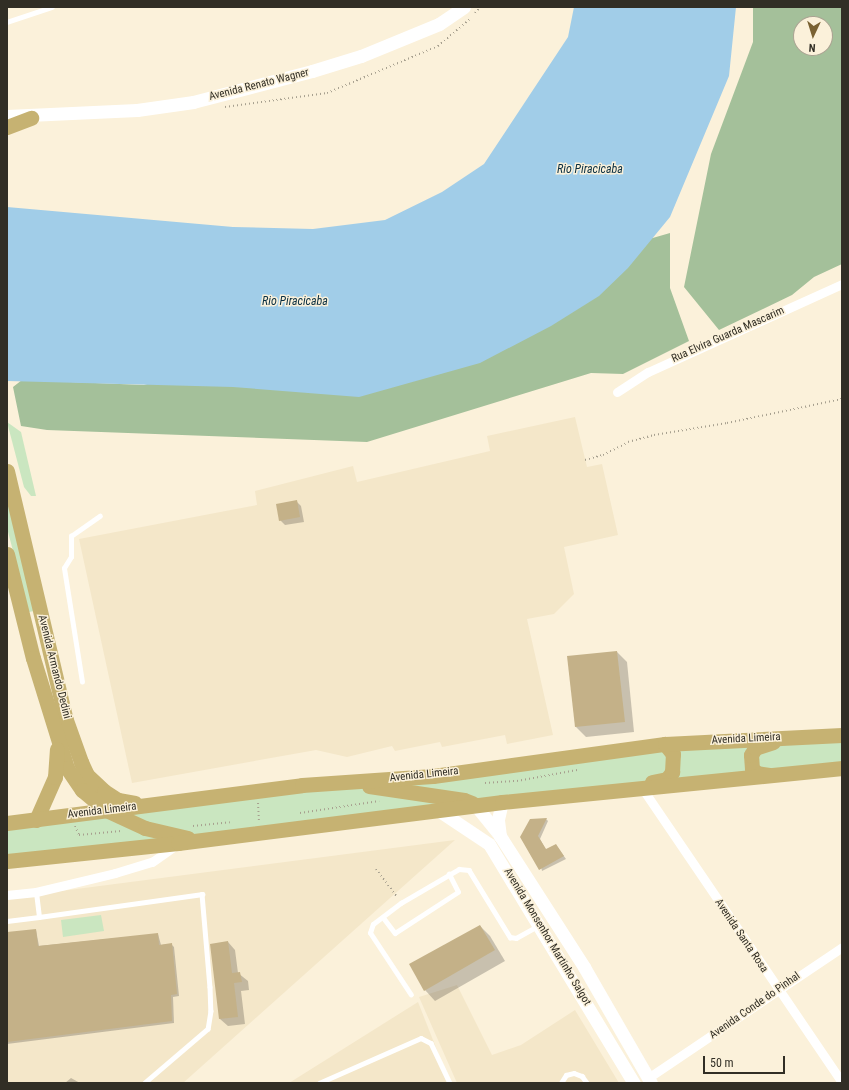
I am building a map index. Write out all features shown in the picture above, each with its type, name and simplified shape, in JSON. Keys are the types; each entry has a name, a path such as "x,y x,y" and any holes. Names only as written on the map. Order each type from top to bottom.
{"highway":[{"path":"7,127 36,117"},
{"name":"Avenida Armando Dedini","path":"7,471 66,720 81,762 88,775 104,791 118,800 166,804"},
{"name":"Avenida Armando Dedini","path":"7,554 57,742 66,768 82,790 106,810 145,828 201,840"},
{"name":"Avenida Limeira","path":"7,823 166,804 256,790 338,782 433,776 665,744 842,735"},
{"path":"770,775 757,773 752,769 751,755 755,748 809,736"},
{"path":"36,820 55,777 57,742"},
{"path":"594,792 667,779 672,772 674,757 665,744"},
{"path":"7,861 178,843 502,802 842,768"},
{"path":"338,782 464,800 476,806"}],"main road":[{"name":"Avenida Renato Wagner","path":"7,121 36,117 137,110 193,102 312,72 406,40 439,24 464,7"},
{"name":"Avenida Renato Wagner","path":"7,116 36,117"},
{"name":"Avenida Monsenhor Martinho Salgot","path":"502,802 498,820 500,836 584,967 649,1081"},
{"path":"476,806 500,836"},
{"name":"Avenida Monsenhor Martinho Salgot","path":"438,810 489,844 634,1083"},
{"path":"569,976 584,967"}],"street":[{"name":"Rua Elvira Guarda Mascarim","path":"617,392 648,372 842,284"},
{"name":"Avenida Santa Rosa","path":"642,788 777,989 842,1082"},
{"path":"7,895 36,892 152,862 178,843"},
{"name":"Avenida Conde do Pinhal","path":"649,1081 777,989 842,947"}],"lane":[{"path":"7,22 52,7"},
{"path":"82,682 64,568 72,557 71,536 100,516"},
{"path":"411,995 370,933 374,924 383,917 402,903 449,874 459,869 469,870 510,937 516,938 539,925"},
{"path":"383,917 395,933 458,892 449,874"},
{"path":"36,892 39,917"},
{"path":"7,921 202,894 210,993 208,1029 145,1083"},
{"path":"320,1083 420,1038 431,1043 450,1083"},
{"path":"561,1083 566,1075 574,1073 582,1076 587,1083"}],"path":[{"path":"585,460 603,455 628,442 654,435 727,423 842,399"},
{"path":"252,820 260,820 256,790"},
{"path":"299,814 385,800"},
{"path":"71,816 79,835 123,830"},
{"path":"189,826 236,822"},
{"path":"376,869 402,903"}],"shaded area":[{"path":"575,417 587,467 602,464 618,535 564,547 574,594 554,614 527,619 553,735 507,744 505,735 442,747 440,742 395,751 392,746 347,757 316,750 132,783 79,539 257,505 255,491 353,466 357,482 490,451 487,436"},
{"path":"455,840 183,1083 7,1083 7,898"},
{"path":"457,985 492,1055 521,1045 575,1010 619,1083 457,1083 419,997"},
{"path":"418,1002 450,1083 289,1083"}],"green space":[{"path":"753,7 842,7 842,264 814,277 792,295 719,330 684,287 711,154 753,42"},
{"path":"670,233 670,288 689,341 623,374 591,373 367,442 47,430 21,426 13,387 22,380 144,385"},
{"path":"7,422 21,432 36,496 31,496 24,487"},
{"path":"7,498 34,611 29,612 7,528"},
{"path":"842,735 842,768 7,861 7,823 479,768"},
{"path":"101,915 104,931 63,937 61,920"}],"water":[{"name":"Rio Piracicaba","path":"574,7 736,7 729,76 670,217 628,268 599,296 551,326 480,363 359,397 233,387 7,381 7,207 233,227 313,229 385,220 442,192 484,164 568,37"}],"building":[{"path":"297,500 300,517 279,521 276,504"},
{"path":"617,651 625,722 575,727 567,656"},
{"path":"547,818 538,836 546,849 556,844 564,856 539,870 520,837 530,819"},
{"path":"480,925 495,950 424,991 409,964"},
{"path":"36,929 38,946 158,933 159,945 172,943 177,994 171,995 172,1021 7,1042 7,932"},
{"path":"228,941 232,973 240,972 242,982 234,983 238,1017 219,1019 210,944"}]}
